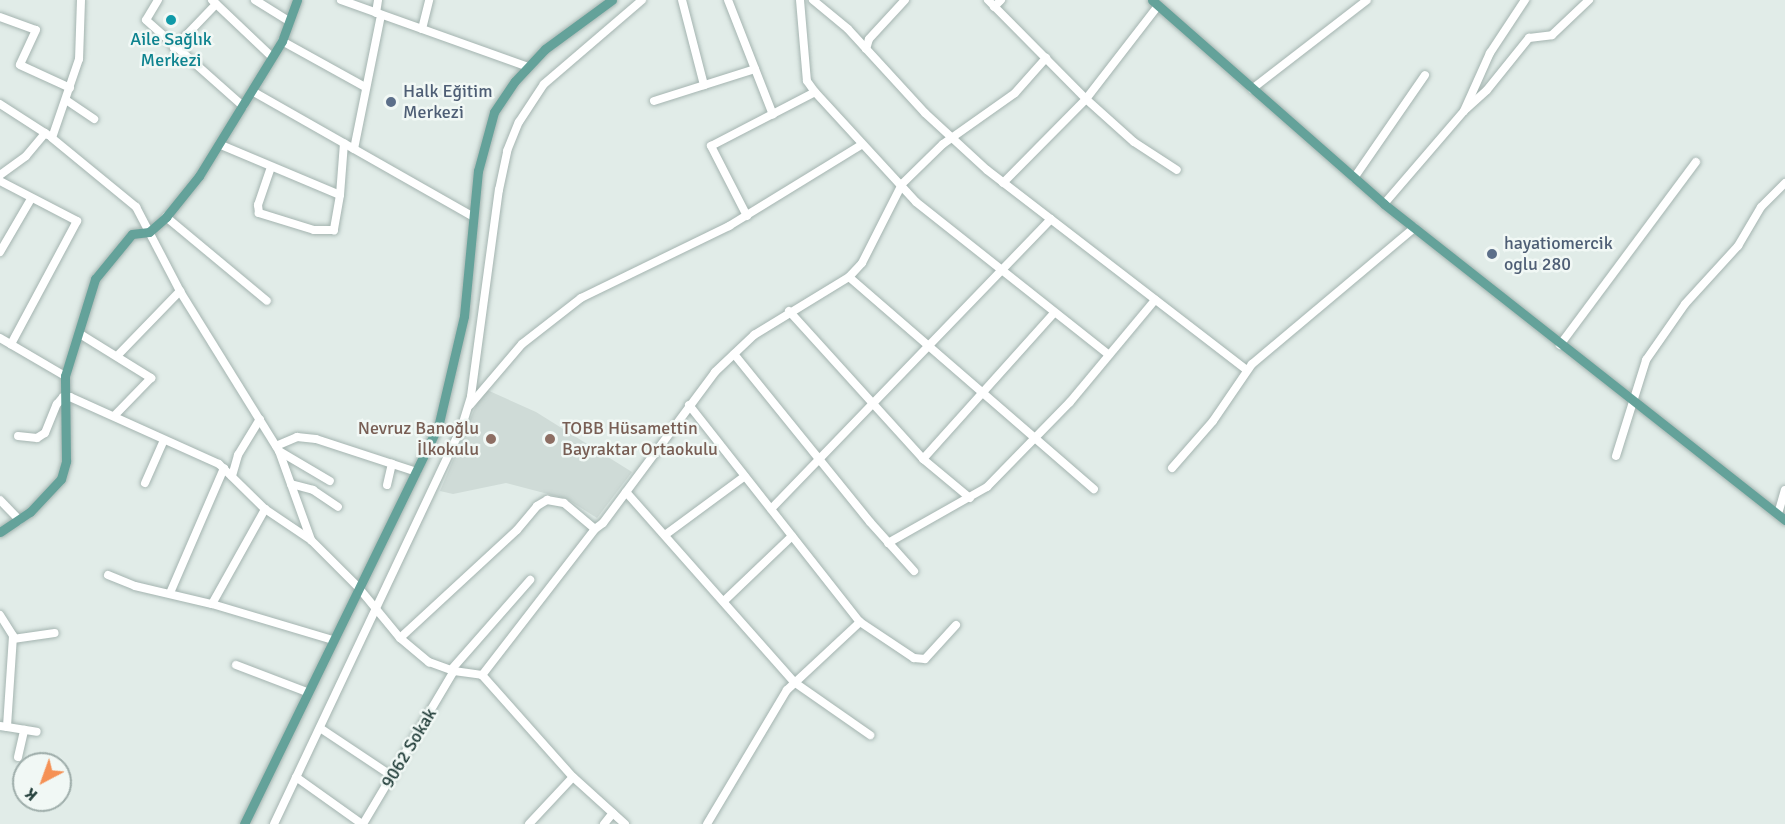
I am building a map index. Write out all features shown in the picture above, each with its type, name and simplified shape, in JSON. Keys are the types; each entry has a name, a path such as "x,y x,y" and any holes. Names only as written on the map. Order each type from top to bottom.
{"main road":[{"path":"0,532 19,520 53,492 61,479 66,444 63,397 65,376 95,279 132,234 149,232 166,217 221,145 282,41 297,0"},
{"path":"244,824 358,587 389,534 438,427 449,389 464,316 478,171 495,112 528,67 545,49 612,0"},
{"path":"1155,3 1384,204 1781,517"}],"street":[{"path":"0,175 48,136 66,100 79,59 81,0"},
{"path":"158,0 146,20 174,48 243,106"},
{"path":"255,0 289,21"},
{"path":"341,0 528,67"},
{"path":"354,149 378,14 378,0"},
{"path":"422,29 429,0"},
{"path":"274,824 450,455 468,407 499,190 511,141 530,102 544,84 642,0"},
{"path":"682,0 704,85"},
{"path":"728,0 773,115"},
{"path":"800,0 807,81 861,145 901,187 1001,272 1108,354"},
{"path":"813,0 866,49 952,139 1003,183 1247,370"},
{"path":"866,49 869,39 905,0"},
{"path":"988,0 1086,99 1125,134 1177,170"},
{"path":"994,6 1001,0"},
{"path":"1252,89 1367,0"},
{"path":"1464,111 1490,53 1525,0"},
{"path":"1384,204 1464,111 1487,90 1529,38 1552,35 1588,0"},
{"path":"174,48 214,2 272,57"},
{"path":"1003,183 1086,99 1155,3"},
{"path":"0,17 36,30 20,65 70,88"},
{"path":"282,41 365,87"},
{"path":"482,675 595,529 627,492 689,405 734,354 789,311 849,277 862,263 901,187 952,139 1015,93 1046,58"},
{"path":"654,101 755,69"},
{"path":"1354,178 1425,75"},
{"path":"252,91 474,217"},
{"path":"747,216 711,146 815,92"},
{"path":"66,100 94,118"},
{"path":"0,104 48,136 136,207 180,291 277,449 311,540"},
{"path":"1120,143 1125,134"},
{"path":"271,167 258,205 265,217 330,233 336,220 340,195 344,143"},
{"path":"221,145 340,195"},
{"path":"468,407 544,323 581,298 747,216 861,145"},
{"path":"1560,345 1696,162"},
{"path":"0,181 77,221 11,344"},
{"path":"1616,456 1631,400 1646,360 1685,304 1738,246 1761,207 1785,183"},
{"path":"0,252 31,199"},
{"path":"166,217 267,301"},
{"path":"771,509 873,406 1051,219"},
{"path":"1172,468 1213,421 1247,370 1273,345 1414,228"},
{"path":"849,277 928,348 1036,437 1094,489"},
{"path":"119,354 180,291"},
{"path":"888,543 987,487 1036,437 1155,300"},
{"path":"789,311 923,459 970,498"},
{"path":"923,459 1053,313"},
{"path":"80,333 119,354 152,378 114,416"},
{"path":"0,338 65,376"},
{"path":"734,354 888,543 914,571"},
{"path":"18,436 37,438 45,433 63,397 114,416 224,468 265,509 311,540 358,587 400,638 429,662 452,671 482,675 573,777 625,824"},
{"path":"689,405 860,622 914,658 925,659 956,625"},
{"path":"232,476 238,455 260,419"},
{"path":"277,449 297,437 316,439 417,472"},
{"path":"145,483 164,440"},
{"path":"277,449 330,481"},
{"path":"387,485 392,464"},
{"path":"170,593 224,468"},
{"path":"665,535 745,476"},
{"path":"291,484 313,490 338,507"},
{"path":"1781,517 1785,490"},
{"path":"627,492 794,682 870,735"},
{"path":"0,500 19,520"},
{"path":"400,638 547,500 579,512 595,529"},
{"path":"212,604 265,509"},
{"path":"724,601 792,536"},
{"path":"108,575 135,586 212,604 333,640"},
{"name":"9062 Sokak","path":"363,824 452,671 530,580"},
{"path":"0,615 13,639 3,726 36,732"},
{"path":"707,824 794,682 860,622"},
{"path":"13,639 55,633"},
{"path":"236,665 307,692"},
{"path":"320,728 392,776"},
{"path":"19,752 24,730"},
{"path":"296,777 363,824"},
{"path":"529,824 573,777"},
{"path":"604,824 613,813"}],"shaded area":[{"path":"487,390 536,412 632,472 597,518 567,499 506,483 453,494 440,491 477,403"}],"place":[{"name":"Aile Sağlık Merkezi","path":"171,20"},
{"name":"Halk Eğitim Merkezi","path":"391,102"},
{"name":"hayatiomercik oglu 280","path":"1492,254"},
{"name":"Nevruz Banoğlu İlkokulu","path":"491,439"},
{"name":"TOBB Hüsamettin Bayraktar Ortaokulu","path":"550,439"}]}
